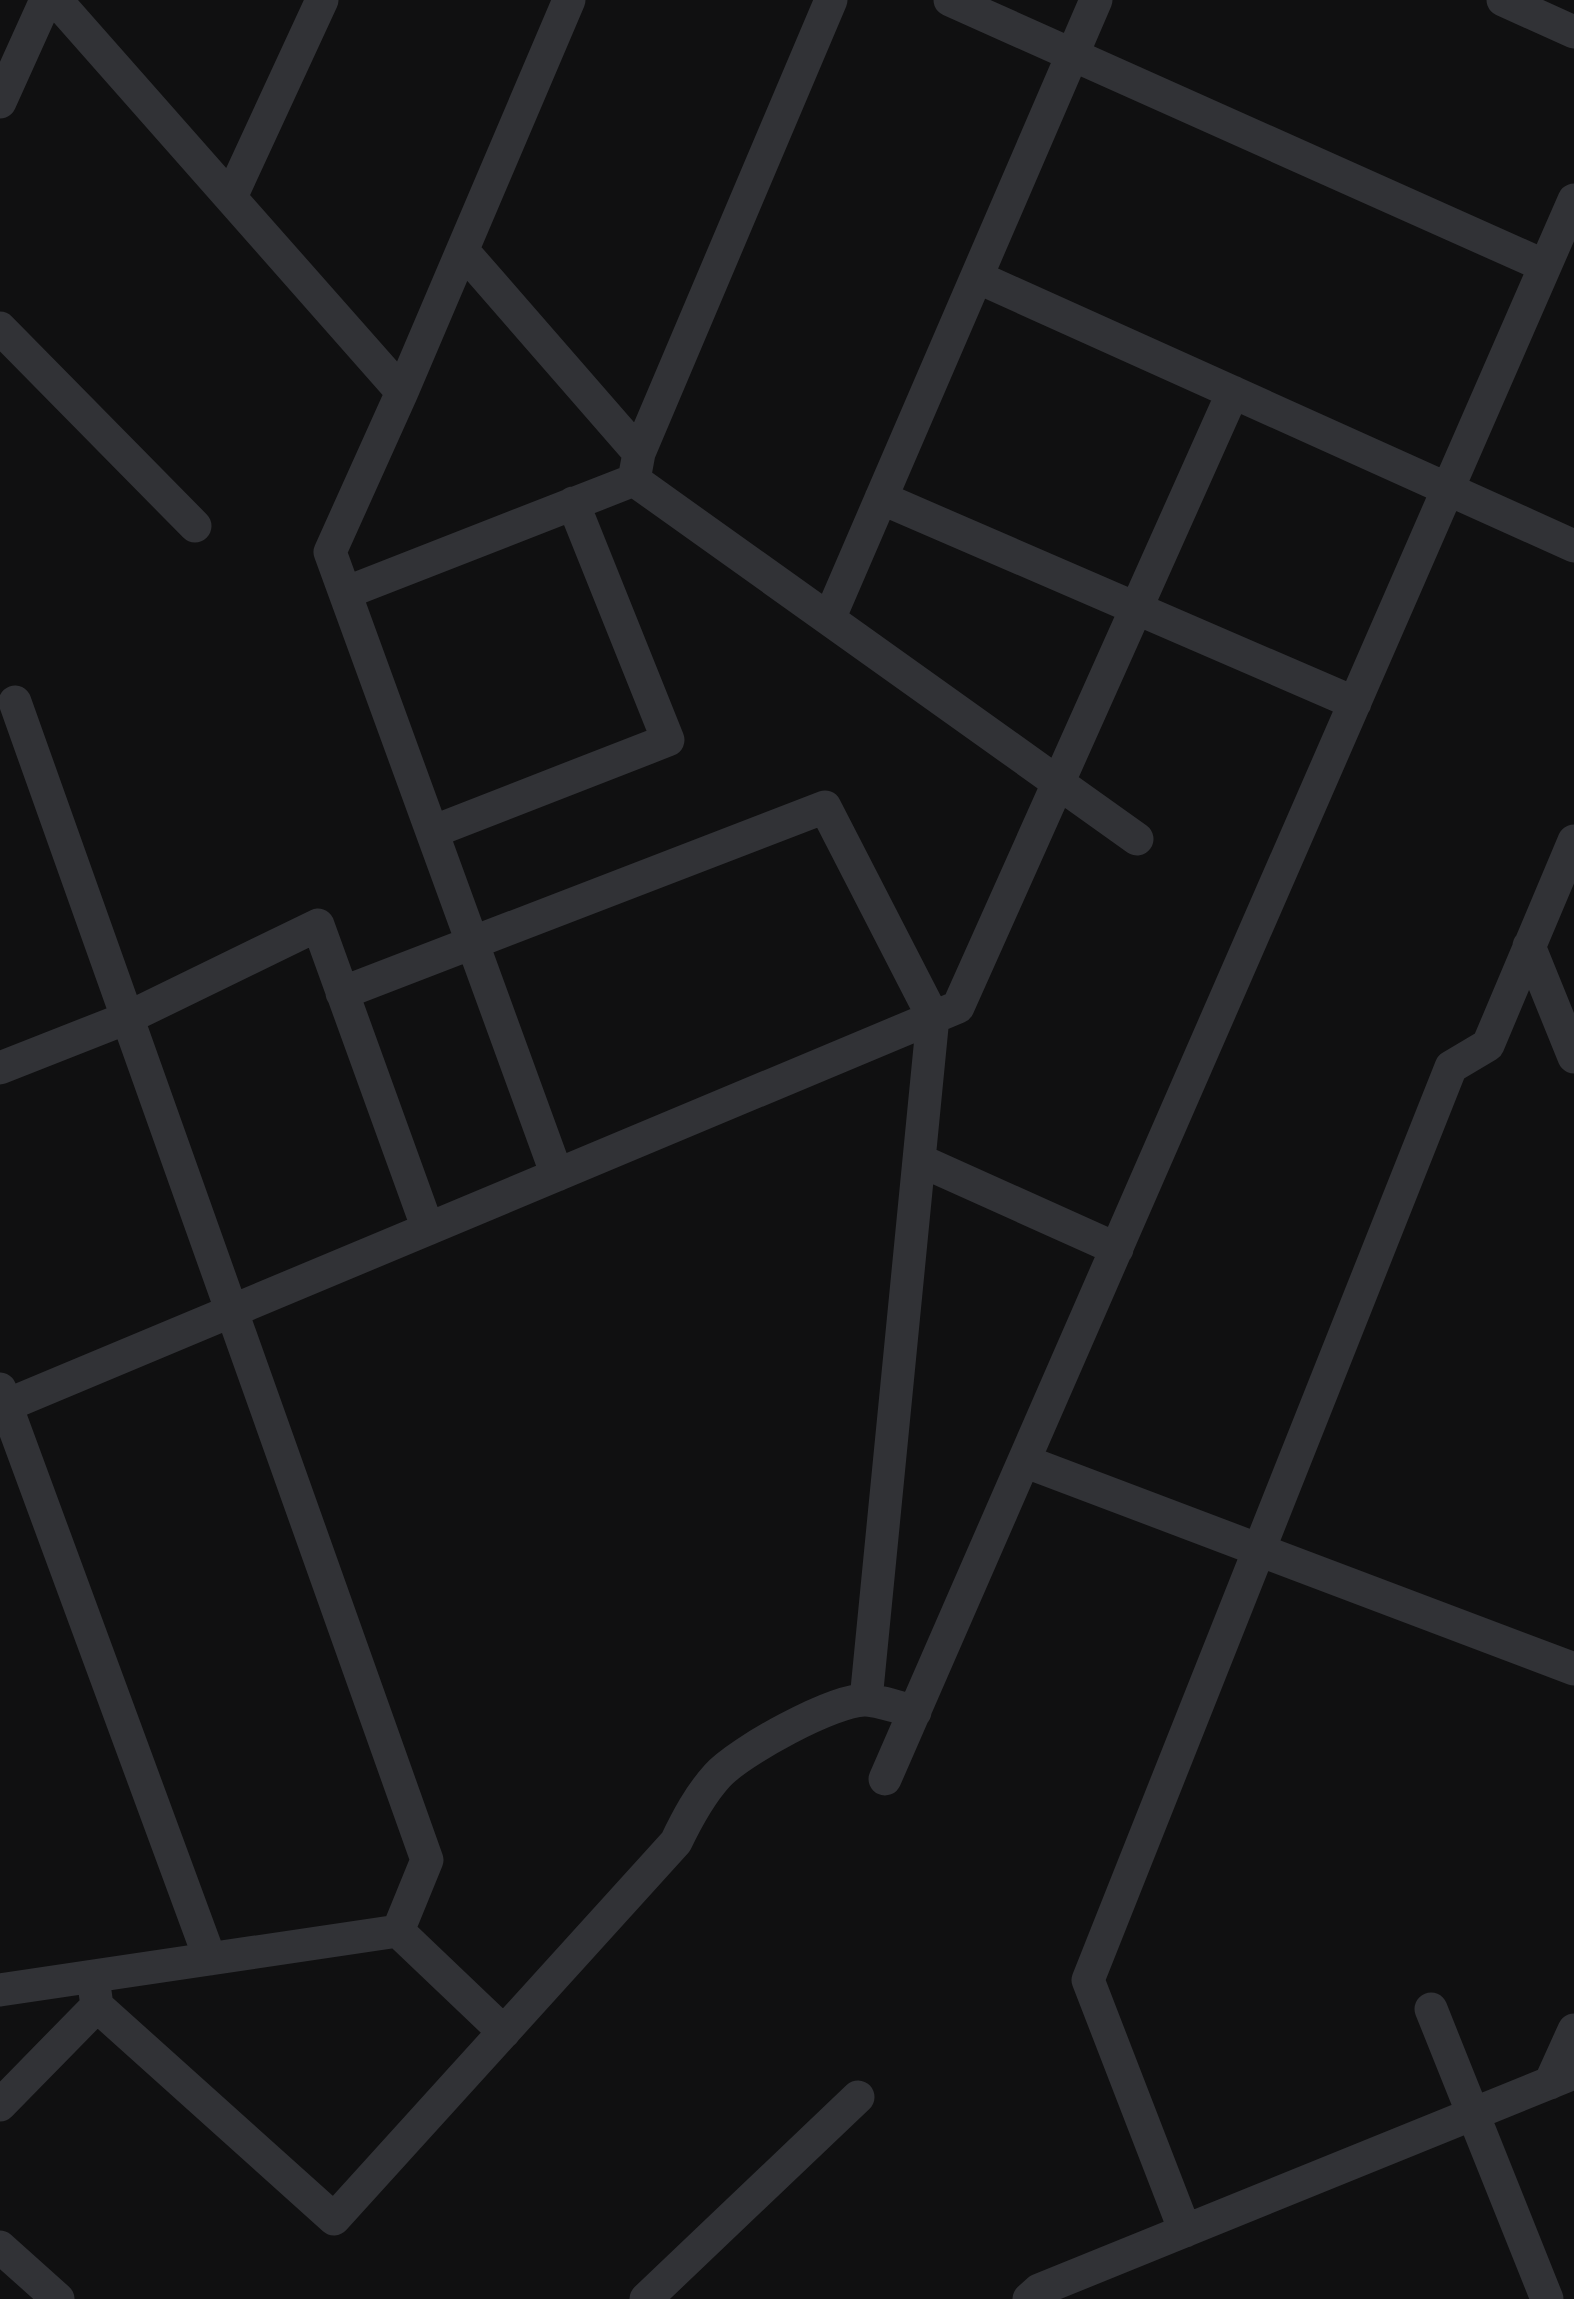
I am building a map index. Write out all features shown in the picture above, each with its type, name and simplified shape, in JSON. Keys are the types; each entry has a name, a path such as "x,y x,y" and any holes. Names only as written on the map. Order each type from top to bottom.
{"street":[{"path":"0,102 46,0"},
{"path":"56,0 402,392"},
{"path":"231,197 322,0"},
{"path":"557,1175 330,552 402,392 569,0"},
{"path":"345,593 573,503 636,467 831,0"},
{"path":"950,0 1545,266"},
{"path":"829,619 1096,0"},
{"path":"1503,0 1574,32"},
{"path":"885,1779 1574,201"},
{"path":"463,250 636,467 829,619 1137,839"},
{"path":"976,277 1574,546"},
{"path":"0,328 195,526"},
{"path":"210,1959 2,1401 231,1311 958,1007 1233,392"},
{"path":"881,498 1355,704"},
{"path":"432,832 668,740 573,503"},
{"path":"15,702 427,1860 398,1931"},
{"path":"342,993 825,807 933,1017 866,1700"},
{"path":"1185,2231 1088,1980 1451,1067 1488,1044 1574,841"},
{"path":"0,1068 127,1018 318,925 428,1229"},
{"path":"1529,946 1574,1057"},
{"path":"919,1160 1117,1249"},
{"path":"1024,1461 1259,1550 1572,1662"},
{"path":"95,1991 334,2219 676,1842 693,1807 718,1774 770,1739 823,1710 866,1700 915,1712"},
{"path":"0,1990 95,1991 210,1959 398,1931"},
{"path":"398,1931 504,2032"},
{"path":"0,2105 95,1991"},
{"path":"1431,2009 1547,2299"},
{"path":"1039,2296 1185,2231 1562,2078 1574,2030"},
{"path":"646,2299 858,2097"},
{"path":"0,2247 42,2294"}]}
